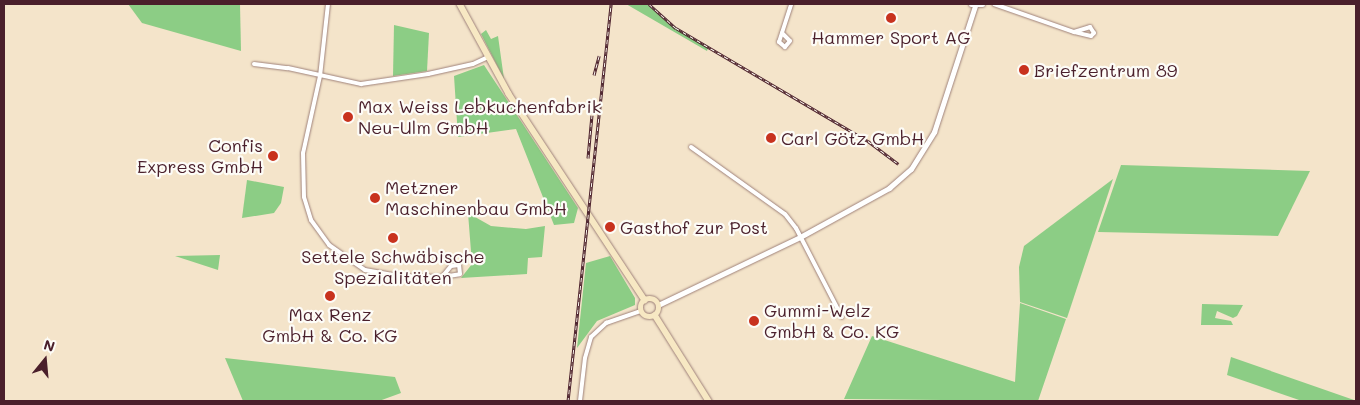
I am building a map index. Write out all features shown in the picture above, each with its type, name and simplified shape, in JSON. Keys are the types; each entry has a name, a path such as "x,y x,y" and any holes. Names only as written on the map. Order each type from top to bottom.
{"main road":[{"path":"460,4 488,57 645,300"},
{"path":"645,300 654,300 658,305 655,315 710,401"},
{"path":"645,300 641,311 649,317 655,315"}],"street":[{"path":"328,4 320,76 301,174 307,208 318,232 338,254 365,270 398,276 442,278 460,274 459,265 451,266 442,278"},
{"path":"782,32 791,4"},
{"path":"658,305 800,238 889,188 918,161 934,132 973,5 982,4"},
{"path":"994,4 1074,32 1091,36 1094,33 1088,27 1074,32"},
{"path":"254,64 288,68 320,76 374,84 452,69 488,57"},
{"path":"692,148 777,206 800,238 842,317"},
{"path":"580,401 584,358 591,337 606,324 641,311"}],"green space":[{"path":"128,4 240,4 241,51 142,23"},
{"path":"626,4 647,4 668,23 708,48 707,51"},
{"path":"394,25 429,33 427,71 393,76"},
{"path":"486,30 491,39 498,36 504,79 481,34"},
{"path":"484,65 578,208 574,223 554,225 516,129 458,137 454,76"},
{"path":"1121,165 1310,171 1278,236 1098,232"},
{"path":"1113,179 1067,318 1020,302 1019,267 1024,246"},
{"path":"247,180 284,187 281,203 274,213 242,218"},
{"path":"468,213 491,226 526,229 545,226 542,257 528,258 527,274 461,278 472,264"},
{"path":"220,255 218,270 175,256"},
{"path":"610,256 635,298 635,305 597,321 577,348 586,263"},
{"path":"1020,303 1066,319 1038,401 844,399 872,336 1015,382"},
{"path":"1202,304 1243,305 1237,316 1233,318 1217,311 1215,318 1231,321 1233,325 1201,325"},
{"path":"1231,357 1354,400 1302,401 1227,375"},
{"path":"225,358 395,377 401,393 379,401 243,401"}],"railway":[{"path":"568,401 611,4"},
{"path":"649,4 676,28 868,141 898,164"},
{"path":"594,75 599,56"},
{"path":"588,158 592,115"}],"place":[{"name":"Hammer Sport AG","path":"891,18"},
{"name":"Briefzentrum 89","path":"1024,70"},
{"name":"Max Weiss Lebkuchenfabrik Neu-Ulm GmbH","path":"348,117"},
{"name":"Carl Götz GmbH","path":"771,138"},
{"name":"Confis Express GmbH","path":"273,156"},
{"name":"Metzner Maschinenbau GmbH","path":"375,198"},
{"name":"Gasthof zur Post","path":"610,227"},
{"name":"Settele Schwäbische Spezialitäten","path":"393,238"},
{"name":"Max Renz GmbH & Co. KG","path":"330,296"},
{"name":"Gummi-Welz GmbH & Co. KG","path":"754,321"}]}
